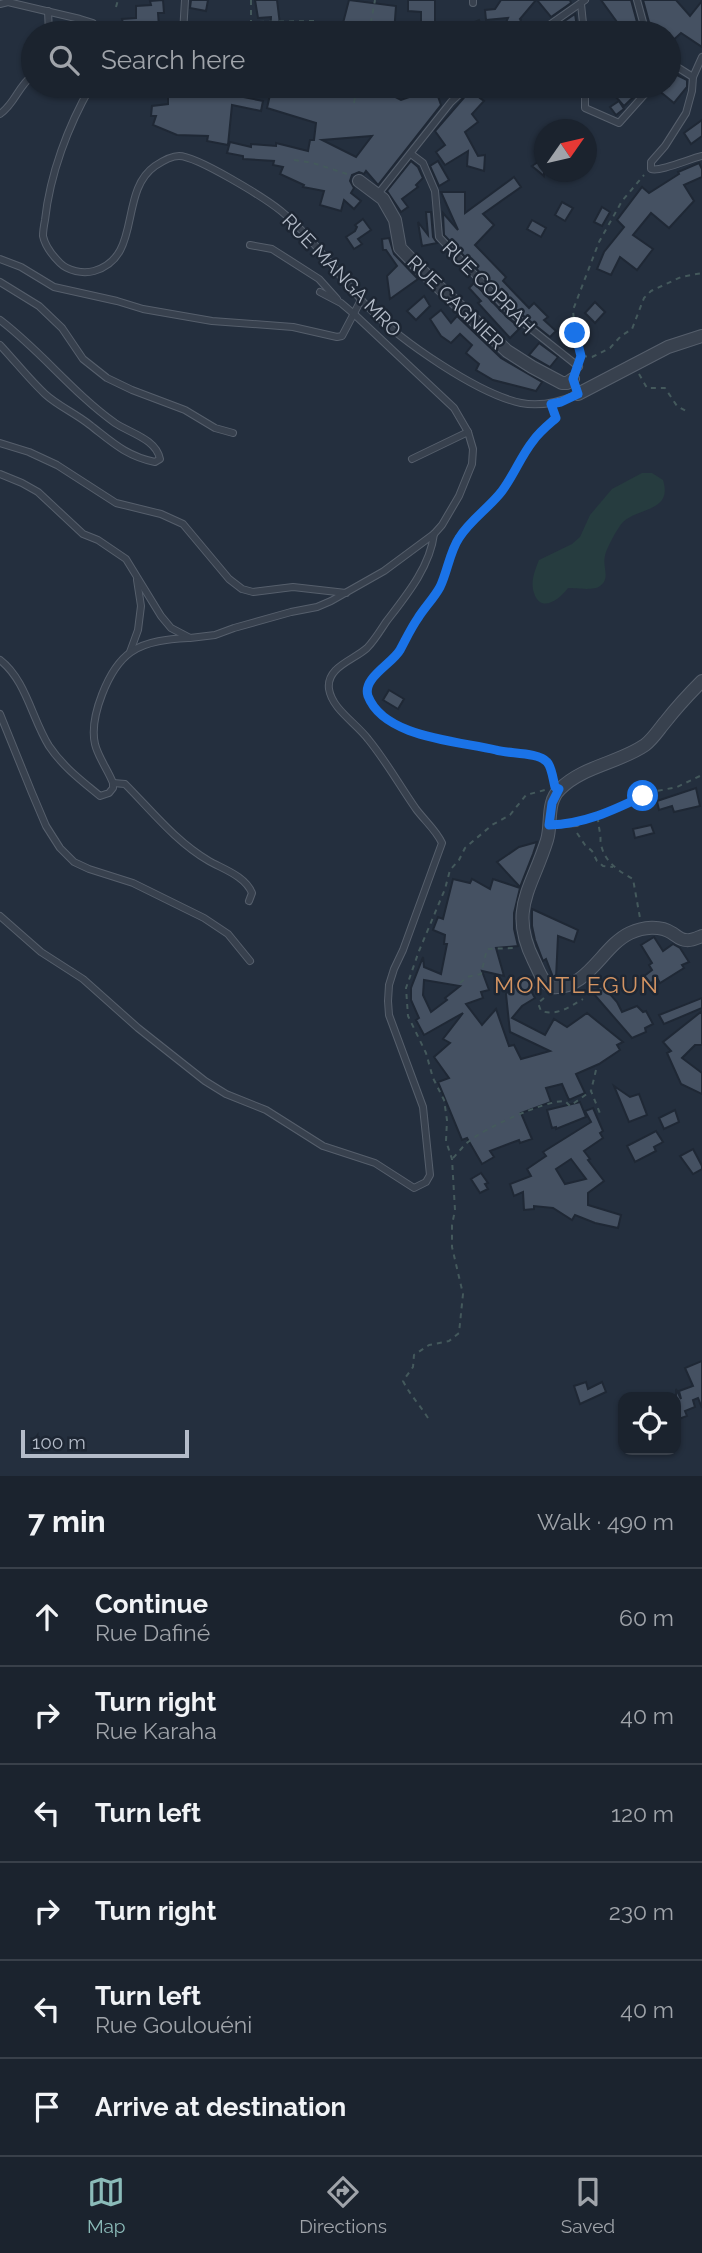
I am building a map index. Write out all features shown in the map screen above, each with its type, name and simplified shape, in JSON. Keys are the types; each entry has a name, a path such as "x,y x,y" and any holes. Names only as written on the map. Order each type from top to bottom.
{"street":[{"name":"RUE CAGNIER","path":"359,181 383,198 395,220 400,248 508,351 562,383 567,383 576,373"},
{"name":"RUE MANGA MRO","path":"578,394 668,347 702,336"},
{"path":"702,681 647,743 628,755 587,771 557,788 552,803 549,836 524,897 522,922 527,947 542,978 552,986 567,987 628,934 644,929 661,929 686,940 702,936"}],"lane":[{"path":"184,21 185,0"},
{"path":"637,0 643,21"},
{"path":"0,4 8,2 86,21"},
{"path":"555,21 583,2"},
{"path":"583,2 584,21"},
{"path":"48,11 48,21"},
{"path":"702,57 693,77 685,113 651,162 651,169 661,170 702,156"},
{"path":"681,70 693,77"},
{"path":"0,114 9,108 21,87"},
{"name":"RUE MANGA MRO","path":"84,98 66,140 46,206 43,236 52,256 64,267 82,272 95,271 119,254 125,240 136,187 150,169 163,160 179,156 197,161 252,190 279,210 300,228 361,300 394,333 477,385 503,398 524,404 551,404 578,394"},
{"path":"377,195 455,98"},
{"path":"585,98 585,108 619,123 641,98"},
{"name":"RUE COPRAH","path":"411,154 422,163 435,191 439,237 511,313 576,373"},
{"path":"0,660 14,673 38,726 62,762 100,796 109,793 113,783 95,746 94,720 108,682 119,664 130,653 149,644 215,635 271,617 317,607 384,572 442,525 470,473 473,449 468,432 454,408 341,303 320,279 272,249 250,245"},
{"path":"0,260 21,267 54,287 143,309 212,321 293,327 337,337 342,336 361,300"},
{"path":"0,282 39,306 62,328 83,359 107,378 185,410 215,428 233,433"},
{"path":"320,292 341,303"},
{"path":"0,320 113,421 151,443 160,459 155,462 124,452 43,392 0,345"},
{"path":"412,459 468,432"},
{"path":"0,443 57,465 116,503 161,514 183,524 229,579 242,589 253,592 293,587 346,593"},
{"path":"0,474 38,492 83,534 98,540 126,559 161,616 172,628 190,638"},
{"path":"0,916 41,952 83,979 205,1081 226,1094 265,1110 323,1146 375,1163 414,1188 426,1182 430,1175 424,1107 389,1015 389,985 442,844 394,773 338,707 329,689 329,681 336,670 368,648 409,592 424,563 434,534"},
{"path":"130,653 138,630 141,606 136,575"},
{"path":"0,714 41,815 60,848 74,862 133,883 204,918 228,934 250,961"},
{"path":"113,783 125,784 189,846 245,883 252,893 249,901"},
{"path":"549,825 573,824"}],"path":[{"path":"116,7 118,0"},
{"path":"251,0 251,21"},
{"path":"371,21 375,0"},
{"path":"354,103 355,98"},
{"path":"294,160 343,172 359,181"},
{"path":"576,373 581,356 573,310 599,243 622,201 651,169"},
{"path":"581,356 592,357 610,348 632,329 644,298 653,289 681,277 702,272"},
{"path":"632,365 647,387 665,388 677,407 686,411"},
{"path":"429,1418 410,1395 403,1381 413,1367 414,1355 429,1346 449,1341 458,1333 463,1294 452,1247 455,1210 452,1158 446,1141 444,1100 408,1016 406,988 446,889 450,870 465,848 492,825 510,815 526,795 557,788 546,760 454,743 402,727 388,720 376,709 367,693 372,679 396,658 417,619 436,594 458,539 502,491 534,439 556,418 551,404"},
{"path":"644,929 636,906 633,879 624,876 618,869 604,866 597,861 573,824 598,817 652,792 677,787 702,775"},
{"path":"598,817 601,843 613,867"},
{"path":"460,983 467,977 481,974 487,949 527,947"},
{"path":"552,986 550,993 538,1003 541,1011 550,1014 562,1011 583,999"},
{"path":"596,1070 591,1091 601,1116"},
{"path":"452,1158 469,1141 502,1122 555,1101 565,1101 570,1106 591,1091"}],"green space":[{"path":"642,473 652,473 663,480 663,498 653,507 623,522 606,553 606,576 603,583 594,588 568,588 556,600 541,603 534,593 533,585 539,560 572,544 580,537 590,515 612,489"}],"building":[{"path":"163,0 164,13 158,13 159,21 122,21 136,18 136,6 151,5 150,1"},
{"path":"191,0 208,0 206,11 190,8"},
{"path":"255,0 277,0 280,21 271,21 271,17 258,18"},
{"path":"349,0 396,6 395,21 344,21"},
{"path":"408,0 435,0 435,21 421,21 421,12 408,11"},
{"path":"501,0 536,0 520,21 507,21 508,18 486,20 485,10 495,9"},
{"path":"537,0 570,0 571,3 551,17"},
{"path":"601,0 631,0 637,21 616,21"},
{"path":"643,0 676,0 690,16 702,1 702,47 681,33 681,21 649,21"},
{"path":"575,14 576,21 564,21"},
{"path":"681,77 687,80 687,87 681,94"},
{"path":"168,98 248,98 263,101 261,111 232,105 228,145 207,141 208,136 177,135 153,125 156,116 151,116 152,106 168,104"},
{"path":"269,98 439,98 441,105 378,185 366,171 364,174 359,172 352,175 350,181 354,188 351,193 361,201 354,209 344,200 341,211 320,205 324,191 303,187 304,185 280,174 283,167 273,165 274,161 243,159 243,156 227,153 230,142 251,147 251,144 276,146 276,143 308,151 310,140 314,140 316,123 267,108","holes":["372,136 356,157 322,140"]},
{"path":"464,98 480,98 484,101 472,114 478,122 465,132 478,156 485,155 484,171 467,166 468,151 445,165 436,152 445,145 435,131"},
{"path":"617,98 632,98 624,106"},
{"path":"619,101 624,109 616,115 610,107"},
{"path":"702,120 702,136 691,144 684,133"},
{"path":"411,161 418,167 423,178 416,185 418,187 402,199 408,207 401,212 387,191"},
{"path":"438,161 449,180 439,186 430,166"},
{"path":"699,163 702,177 684,185 694,201 669,228 651,213 633,235 653,249 637,270 620,257 611,275 597,269 604,252 624,227 617,220 642,187 649,193 679,174 678,172"},
{"path":"514,177 521,187 483,214 494,225 475,245 506,277 503,281 529,308 534,303 548,317 544,320 556,331 550,337 515,309 444,235 443,213 458,230 441,192 465,192 465,213"},
{"path":"562,202 573,208 565,221 555,215"},
{"path":"602,207 610,212 602,226 594,222"},
{"path":"426,212 431,212 433,237 437,243 422,246 418,222 428,235"},
{"path":"363,219 371,230 358,239 362,244 354,249 346,237 355,231 355,225"},
{"path":"532,220 546,228 541,237 527,229"},
{"path":"389,238 394,254 418,279 390,299 387,276 397,266 386,250 383,250 382,239"},
{"path":"474,283 520,328 510,338 478,303 481,301 469,288"},
{"path":"424,296 430,306 416,320 407,311"},
{"path":"595,302 605,312 595,323 585,313"},
{"path":"441,310 451,323 457,316 501,358 542,382 536,391 493,380 476,370 479,364 466,353 472,345 460,334 451,343 441,336 430,319"},
{"path":"539,343 558,357 550,367 529,355"},
{"path":"389,690 404,699 398,709 383,700"},
{"path":"696,788 700,806 674,812 672,806 659,810 657,801"},
{"path":"651,825 654,833 635,838 633,829"},
{"path":"537,842 520,887 497,862 519,847"},
{"path":"453,879 470,883 472,879 490,889 493,879 520,888 514,913 518,946 496,948 504,976 482,971 489,990 481,992 483,998 466,1004 482,1025 496,1009 509,1046 514,1045 521,1059 550,1051 510,1032 506,994 517,980 532,977 538,988 531,991 535,998 522,1006 512,1018 545,1035 554,1019 567,1027 587,1013 623,1042 617,1045 620,1050 599,1064 576,1074 585,1093 569,1100 562,1084 546,1088 551,1102 521,1113 532,1139 520,1143 519,1140 490,1151 494,1157 482,1164 467,1138 462,1140 438,1082 449,1078 434,1057 450,1043 443,1039 463,1013 424,1035 416,1020 419,1018 411,1000 411,988 423,957 424,967 441,974 447,944 444,944 445,935 433,930 438,917 443,919","holes":["424,980 460,986 445,998 447,1000 431,1012 423,995"]},
{"path":"532,909 578,930 574,942 558,936 556,978 553,977 546,959 543,961 535,940"},
{"path":"654,937 663,951 673,944 680,948 689,962 660,983 657,978 650,984 643,977 652,970 649,965 652,963 641,945"},
{"path":"602,985 622,1012 637,1006 643,1012 646,1011 653,1024 645,1028 646,1032 632,1038 593,993"},
{"path":"702,998 702,1008 664,1024 659,1015"},
{"path":"702,1011 702,1045 695,1045 682,1058 702,1073 702,1094 681,1084 667,1053 671,1051 663,1042"},
{"path":"614,1086 630,1097 639,1094 647,1115 629,1122"},
{"path":"580,1102 586,1117 556,1129 552,1128 547,1110"},
{"path":"593,1108 603,1131 600,1133 603,1138 584,1151 604,1181 588,1193 588,1205 621,1215 618,1228 575,1215 572,1220 553,1208 534,1206 534,1209 524,1210 523,1192 514,1196 510,1184 531,1176 527,1169 546,1156 543,1152 591,1122 585,1111","holes":["571,1159 586,1179 565,1184 556,1169"]},
{"path":"675,1110 679,1122 664,1129 659,1118"},
{"path":"656,1131 663,1142 654,1147 656,1151 635,1162 627,1146"},
{"path":"693,1149 702,1169 693,1174 680,1156"},
{"path":"481,1173 488,1183 485,1184 488,1189 480,1193 471,1179"},
{"path":"702,1361 702,1408 698,1398 693,1400 695,1407 685,1411 687,1416 681,1418 679,1391 693,1386 685,1368"},
{"path":"586,1382 588,1389 602,1382 606,1392 580,1404 574,1386"}],"district":[{"name":"MONTLEGUN","path":"577,984"}],"route":[{"path":"575,333 581,356 573,379 578,394 551,404 556,418 534,439 502,491 458,539 436,594 417,619 396,658 372,679 367,693 376,709 388,720 402,727 454,743 546,760 555,787 559,789 552,803 549,825 569,824 601,816 643,796"}]}
